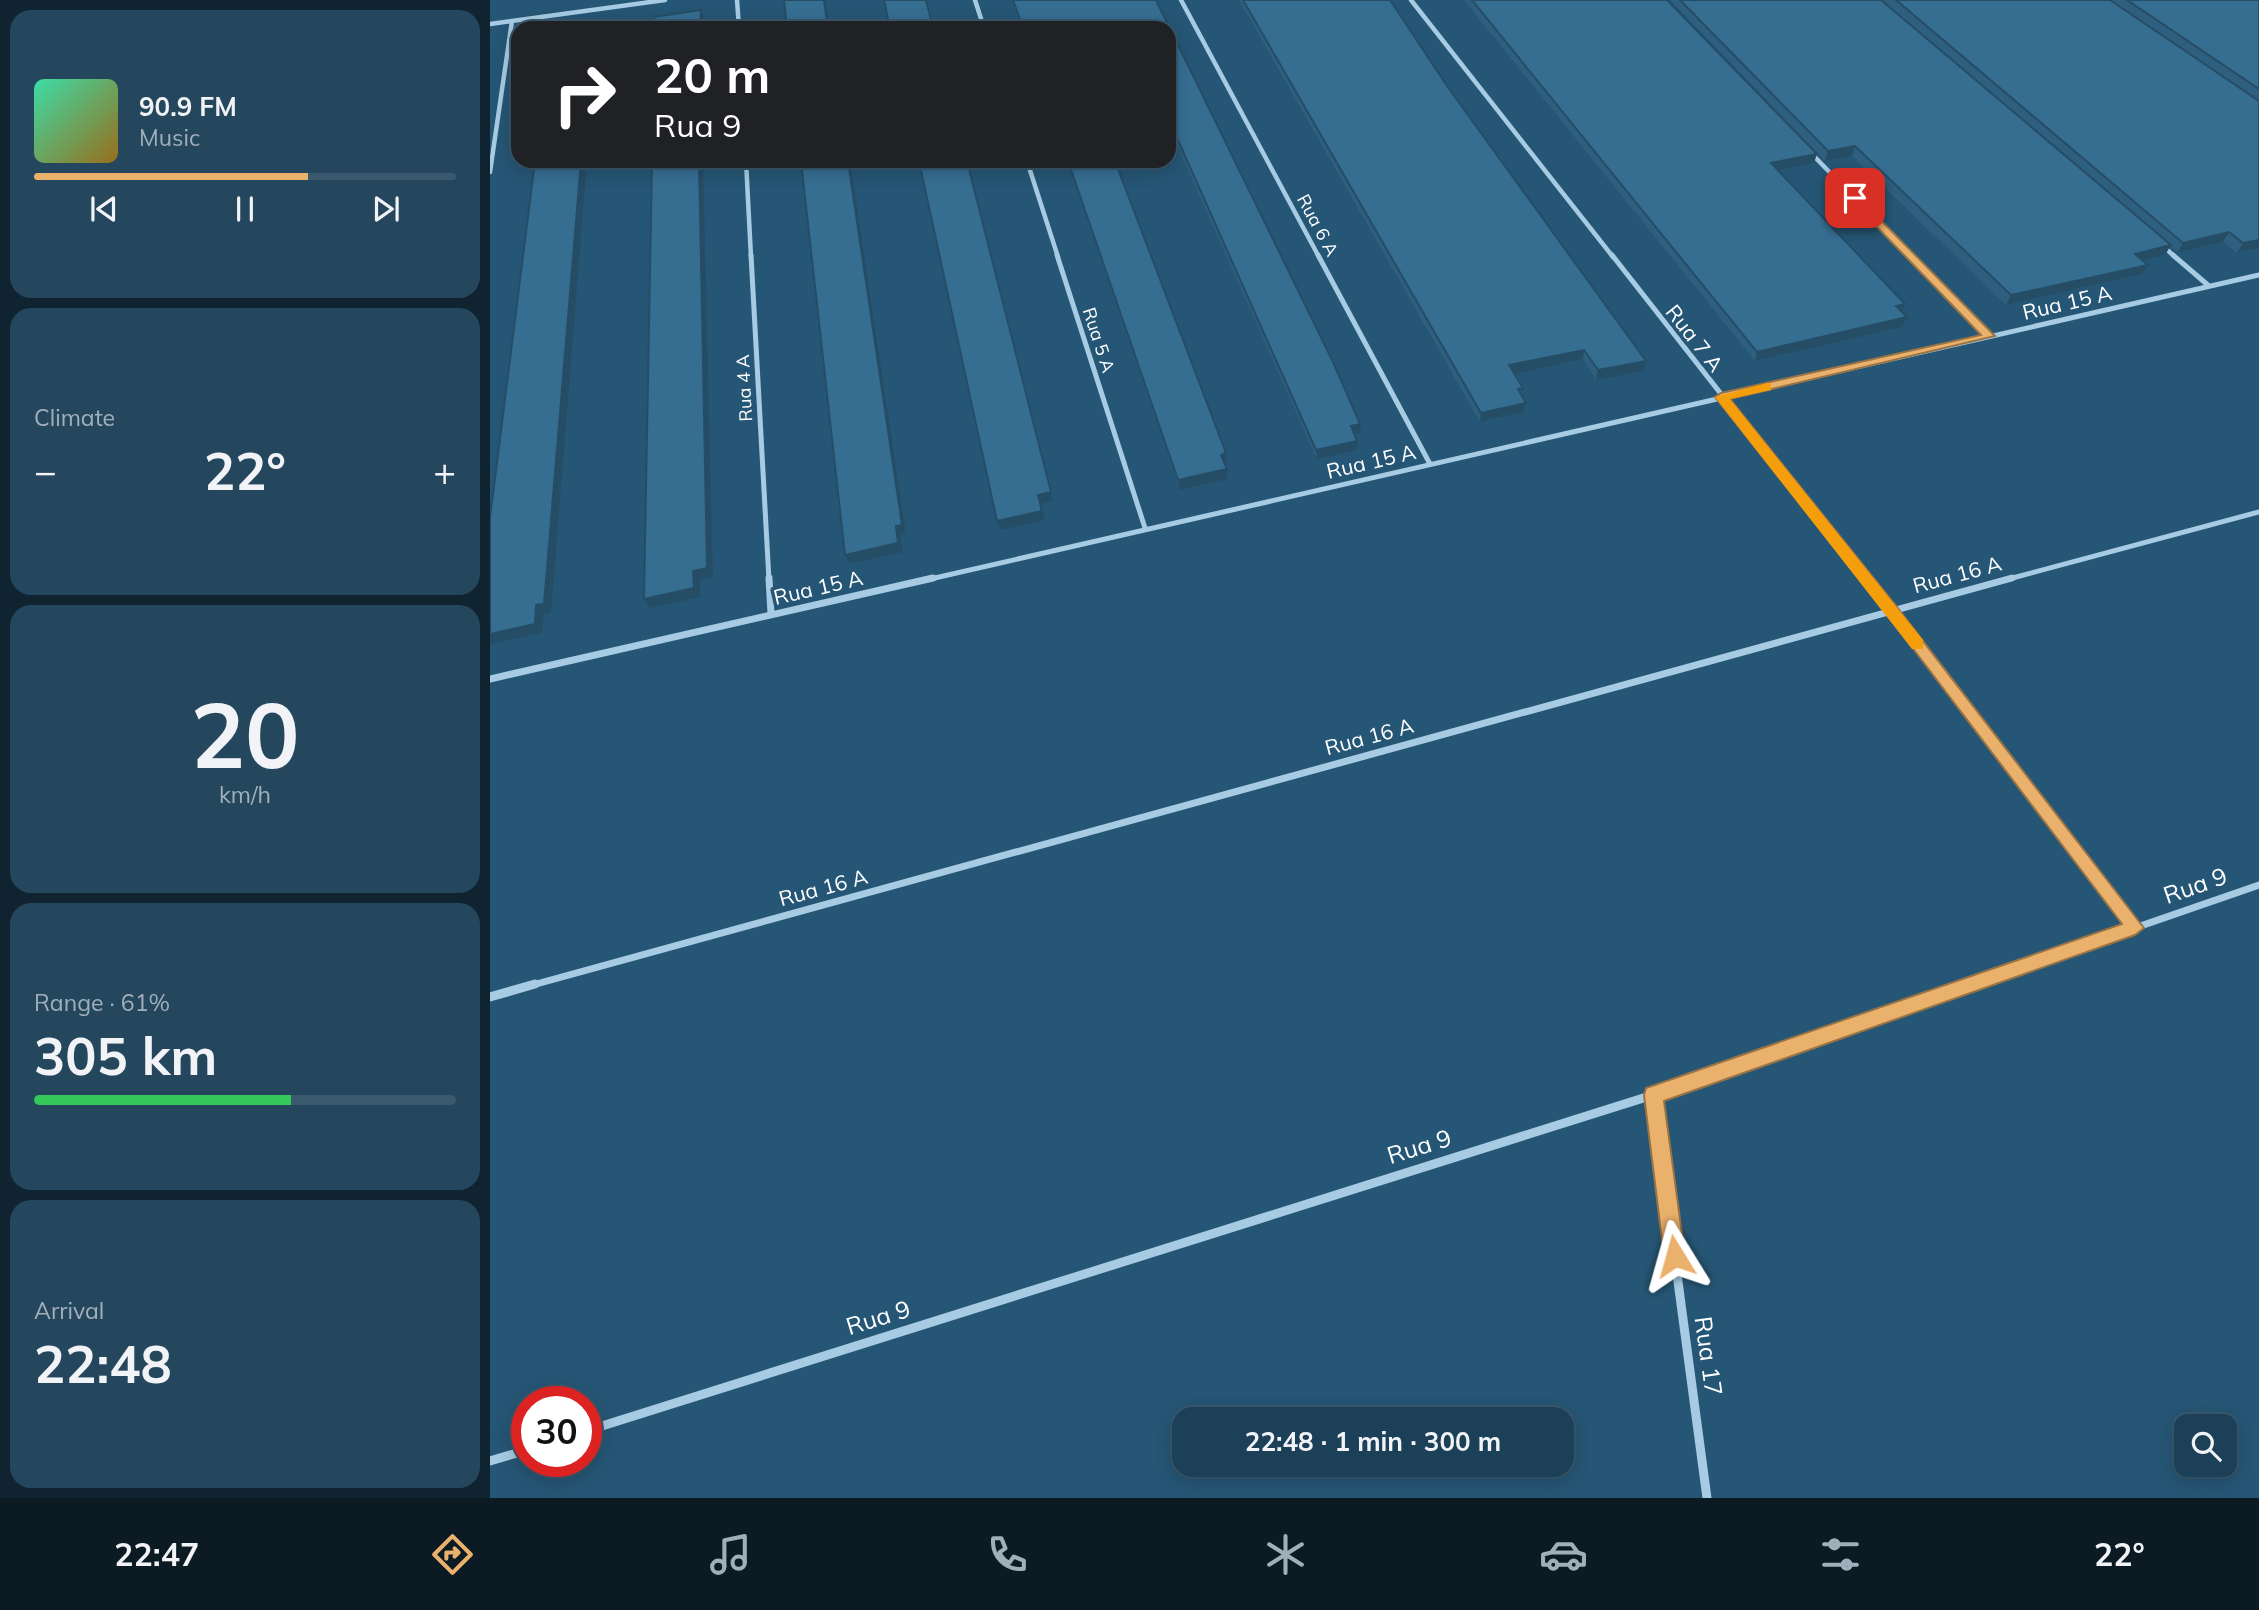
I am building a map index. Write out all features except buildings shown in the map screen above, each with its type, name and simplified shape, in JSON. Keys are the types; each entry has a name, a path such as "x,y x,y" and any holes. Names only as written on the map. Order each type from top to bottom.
{"street":[{"path":"512,21 665,0"},
{"path":"737,0 738,21"},
{"path":"975,0 982,21"},
{"name":"Rua 6 A","path":"1181,0 1430,464"},
{"name":"Rua 7 A","path":"1411,0 1891,610 2135,928"},
{"path":"490,24 511,21"},
{"path":"490,172 511,28"},
{"path":"1807,148 1989,336"},
{"name":"Rua 4 A","path":"746,168 771,614"},
{"name":"Rua 5 A","path":"1029,168 1145,528"},
{"path":"2157,241 2209,286"},
{"name":"Rua 15 A","path":"490,679 2259,275"},
{"name":"Rua 16 A","path":"490,997 1891,610 2259,512"},
{"name":"Rua 9","path":"602,1426 1653,1095 2259,884"},
{"name":"Rua 17","path":"1653,1095 1707,1498"},
{"path":"490,1461 511,1455"}],"slow traffic":[{"path":"1767,387 1721,397 1918,645"}],"route":[{"path":"1675,1256 1653,1095 2135,928 1891,610 1721,397 1989,336 1855,198"}]}
